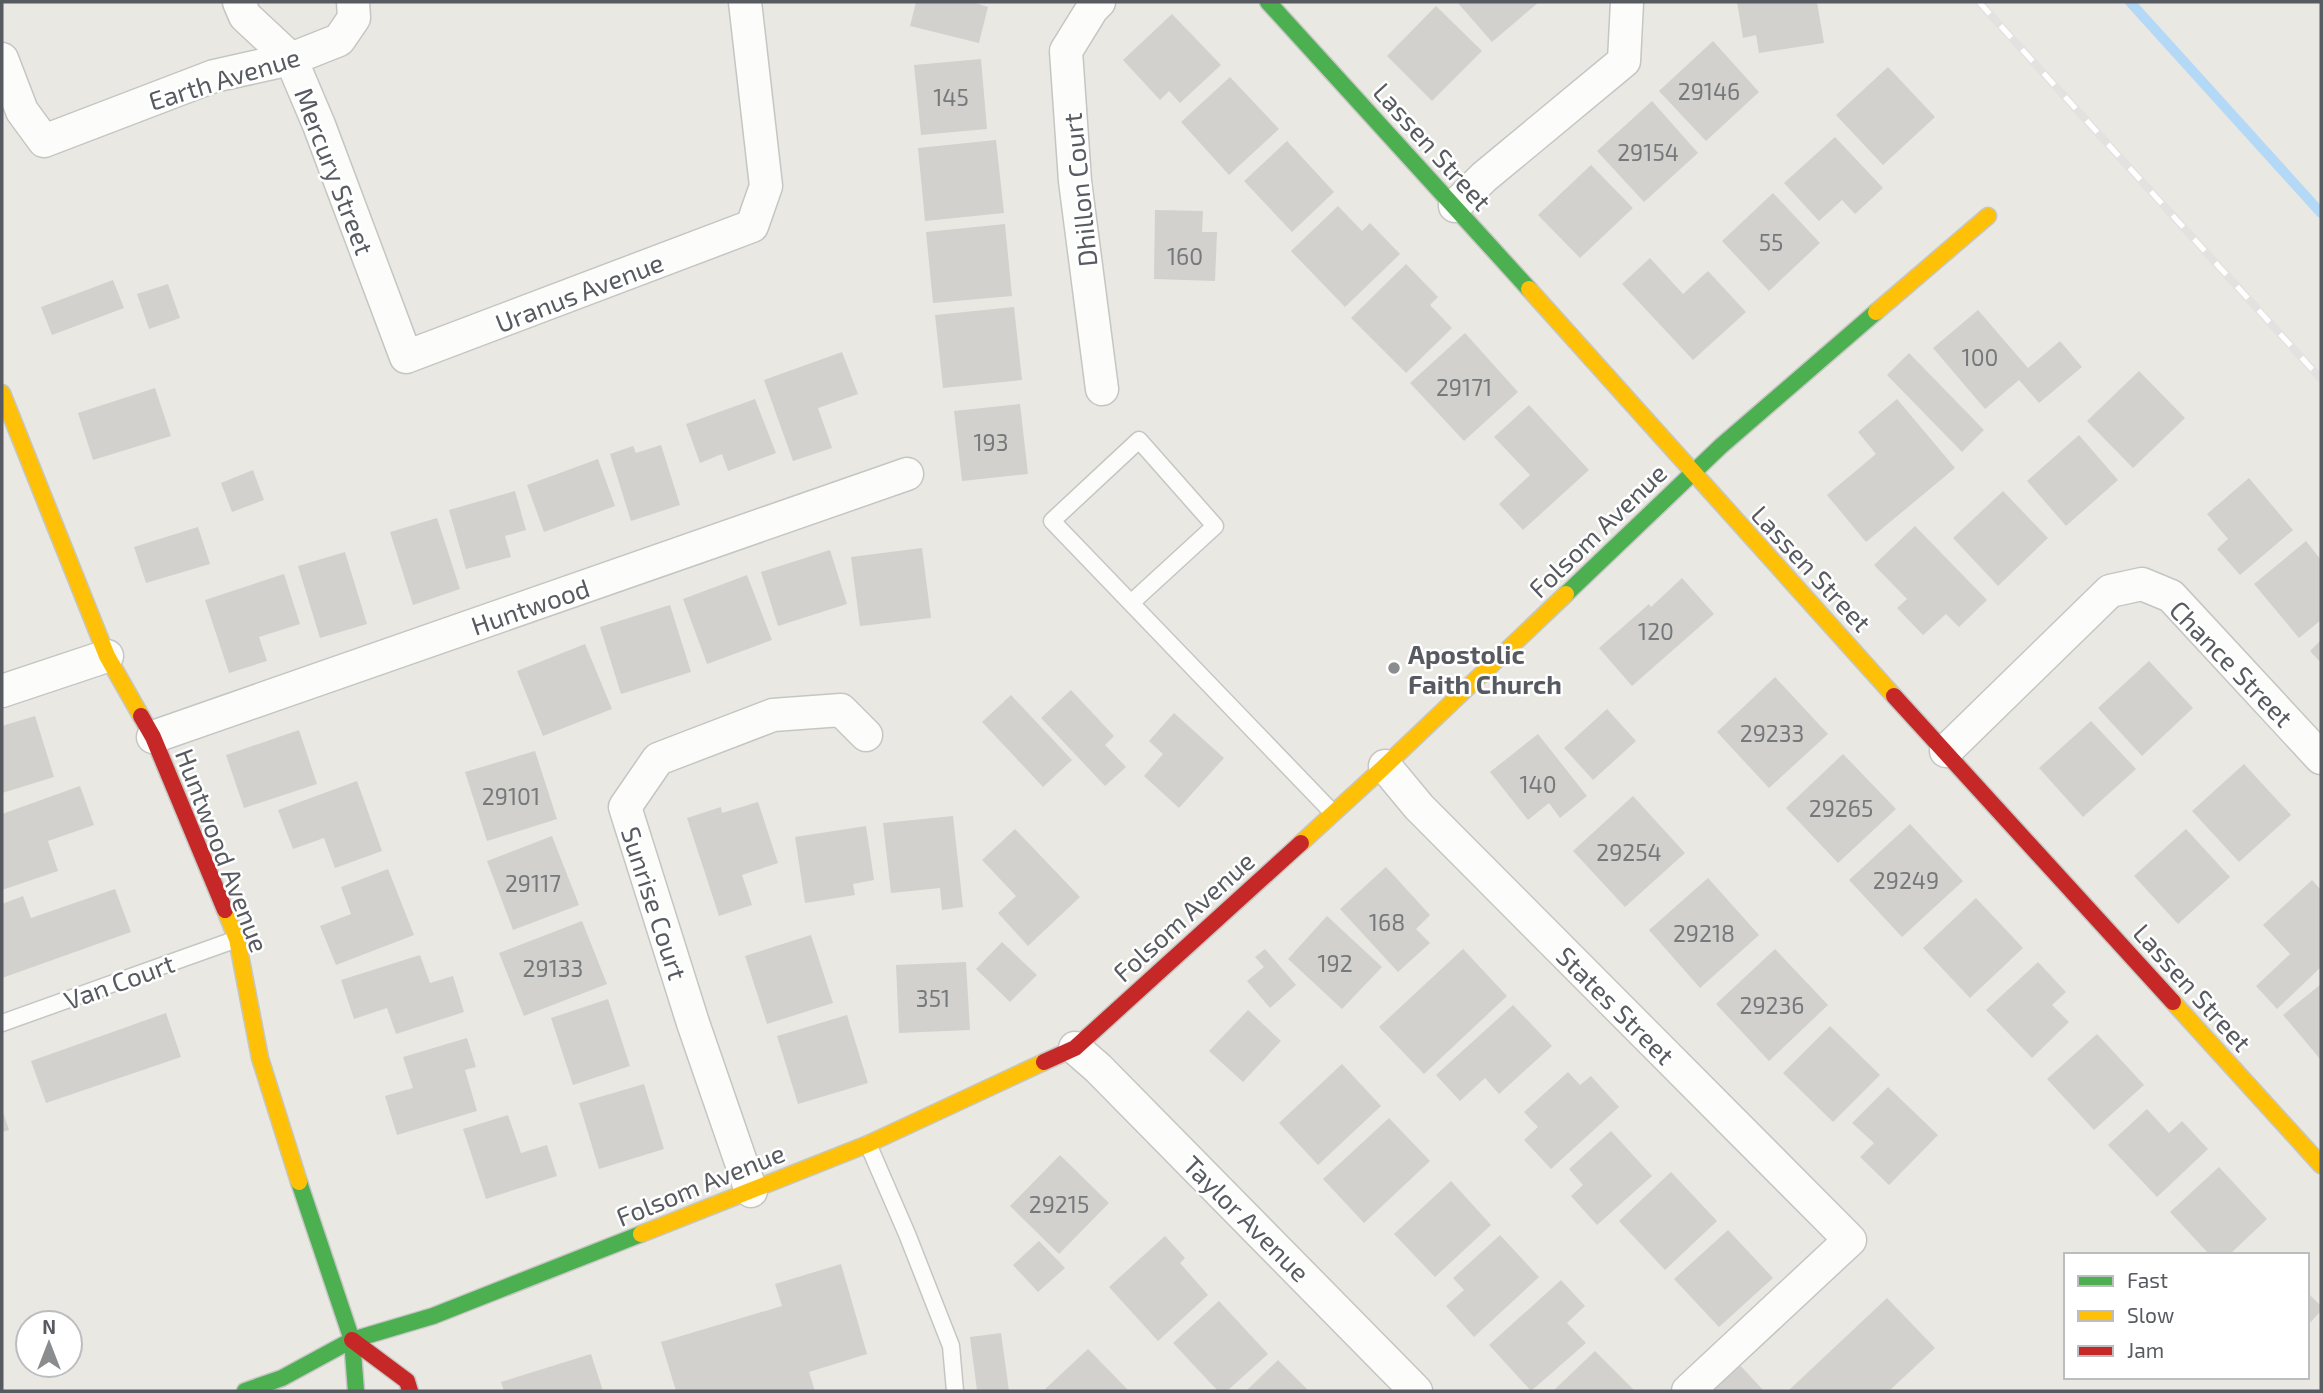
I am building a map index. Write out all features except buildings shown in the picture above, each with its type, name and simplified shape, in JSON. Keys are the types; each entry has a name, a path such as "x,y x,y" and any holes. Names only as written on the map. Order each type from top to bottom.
{"street":[{"name":"Mercury Street","path":"240,2 245,16 291,59 319,125 406,357"},
{"name":"Uranus Avenue","path":"406,357 752,226 766,186 745,2"},
{"name":"Dhillon Court","path":"1099,2 1066,51 1075,181 1102,389"},
{"name":"Lassen Street","path":"1268,2 2321,1164"},
{"path":"1455,206 1484,177 1624,61 1628,2"},
{"name":"Earth Avenue","path":"2,59 22,111 44,141 214,76 291,59 339,40 354,10"},
{"name":"Folsom Avenue","path":"245,1391 282,1378 352,1340 433,1316 868,1144 1075,1048 1385,766 1692,473 1988,216"},
{"name":"Huntwood Avenue","path":"4,405 107,656 153,737 237,939 260,1058 352,1340 356,1391"},
{"name":"Huntwood","path":"153,737 907,474"},
{"name":"Chance Street","path":"1946,751 2110,591 2143,584 2171,596 2321,758"},
{"path":"2,691 107,656"},
{"name":"Sunrise Court","path":"751,1191 693,1023 625,807 658,759 773,715 841,710 866,735"},
{"name":"States Street","path":"1385,766 1419,807 1850,1240 1688,1391"},
{"name":"Taylor Avenue","path":"1075,1048 1098,1068 1416,1391"},
{"path":"352,1340 407,1381 410,1391"}],"lane":[{"path":"1131,603 1215,526 1139,440 1052,521 1333,813"},
{"name":"Van Court","path":"2,1023 237,939"},
{"path":"868,1144 951,1346 956,1391"}],"waterway":[{"path":"2130,2 2321,213"}],"railway":[{"path":"1979,2 2321,379"}],"traffic: fast":[{"path":"1268,2 1529,289"},
{"path":"1566,594 1721,446 1876,312"},
{"path":"299,1182 352,1340 356,1391"},
{"path":"245,1391 282,1378 352,1340 433,1316 641,1234"}],"traffic: slow":[{"path":"1876,312 1988,216"},
{"path":"1529,289 1894,696"},
{"path":"2,393 107,656 141,716"},
{"path":"1301,843 1566,594"},
{"path":"225,910 237,939 260,1058 299,1182"},
{"path":"2173,1002 2321,1165"},
{"path":"641,1234 868,1144 1044,1062"}],"traffic: jam":[{"path":"1894,696 2173,1002"},
{"path":"141,716 153,737 225,910"},
{"path":"1044,1062 1075,1048 1301,843"},
{"path":"352,1340 407,1381 410,1391"}],"place":[{"name":"Apostolic Faith Church","path":"1394,668"}]}
